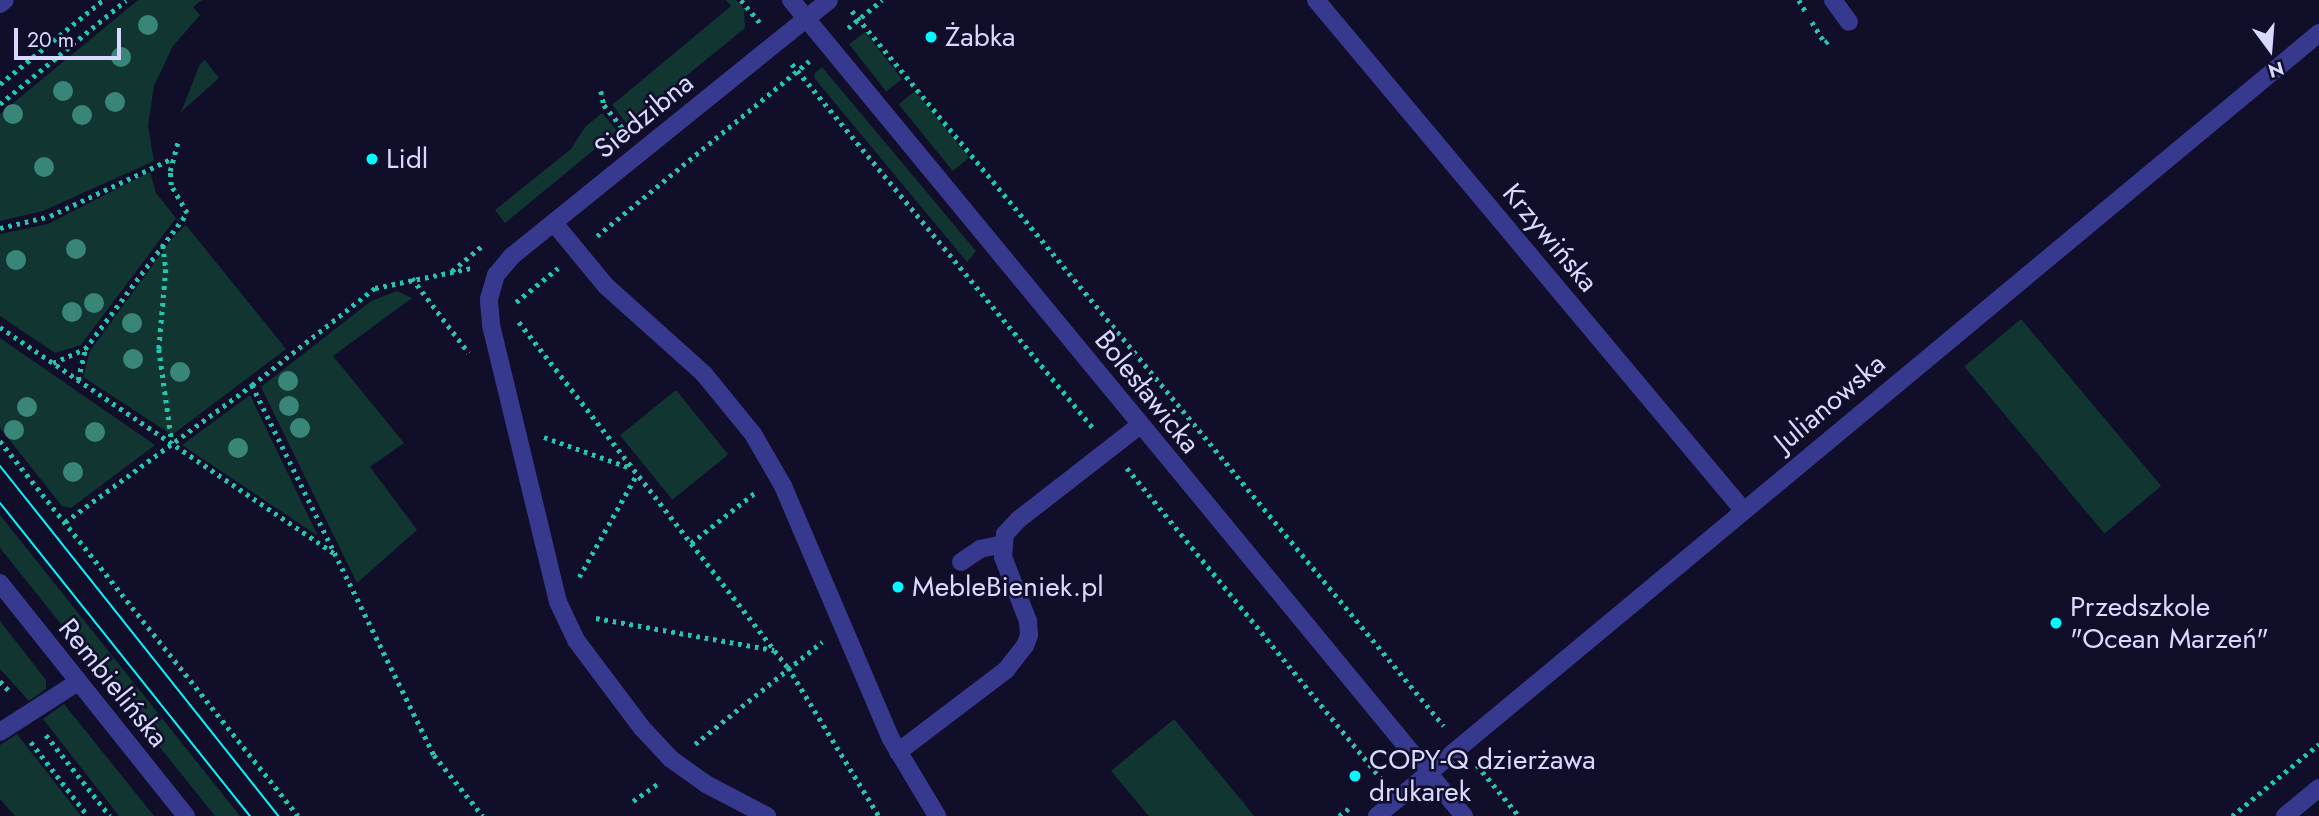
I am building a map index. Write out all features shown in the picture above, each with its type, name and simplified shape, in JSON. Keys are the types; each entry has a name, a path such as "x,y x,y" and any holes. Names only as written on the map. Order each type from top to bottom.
{"street":[{"path":"0,4 5,0"},
{"name":"Bolesławicka","path":"791,0 1464,816"},
{"name":"Siedzibna","path":"494,281 512,256 829,0"},
{"name":"Krzywińska","path":"1316,0 1743,510"},
{"path":"1832,0 1849,22"},
{"name":"Julianowska","path":"1377,816 2319,33"},
{"path":"554,223 625,305 687,357 722,393 753,434 777,475 898,752 937,816"},
{"path":"494,281 491,324 562,610 587,657 642,729 674,761 706,784 767,816"},
{"path":"898,752 1006,670 1025,646 1030,635 1028,621 1006,568 1003,544 1005,534 1017,520 1140,425"},
{"path":"961,562 980,548 1003,544"},
{"name":"Rembielińska","path":"0,583 186,816"},
{"path":"0,733 78,681"},
{"path":"2285,816 2319,788"}],"path":[{"path":"0,84 103,0"},
{"path":"0,104 126,0"},
{"path":"741,0 1399,798"},
{"path":"508,308 883,0"},
{"path":"850,9 1519,816"},
{"path":"600,91 604,105 624,130"},
{"path":"78,380 85,349 187,213 171,185 178,142"},
{"path":"0,228 50,216 174,158"},
{"path":"163,245 166,269 159,349 172,444"},
{"path":"65,522 252,385 375,288 468,268 494,281 508,308 788,667 879,816"},
{"path":"412,278 470,354"},
{"path":"0,327 336,555"},
{"path":"52,363 85,349"},
{"path":"252,385 434,755 483,816"},
{"path":"515,427 632,468"},
{"path":"0,441 299,816"},
{"path":"637,474 562,610 775,650"},
{"path":"691,543 777,475"},
{"path":"674,761 788,667 843,627"},
{"path":"0,681 89,816"},
{"path":"23,718 110,816"},
{"path":"2232,816 2319,744"}],"green space":[{"path":"138,0 202,0 193,7 200,15 173,46 154,86 148,126 154,161 43,211 0,221 0,114"},
{"path":"726,0 736,0 744,9 745,28 627,124 612,105 731,6"},
{"path":"865,32 902,79 886,92 849,44"},
{"path":"205,60 219,78 181,112 200,64"},
{"path":"822,67 976,251 967,262 815,79 814,74"},
{"path":"915,91 969,158 953,171 899,104"},
{"path":"602,113 617,131 505,223 495,210 571,149 585,127"},
{"path":"150,172 156,193 176,218 81,345 55,353 0,316 0,234 48,224"},
{"path":"186,225 286,349 172,435 83,377 90,351 174,236"},
{"path":"397,291 412,298 333,356 404,443 370,467 417,530 357,583 261,387 371,301"},
{"path":"2021,319 2161,486 2104,534 1964,367"},
{"path":"0,338 155,445 71,508 62,506 0,428"},
{"path":"676,390 728,455 672,500 620,435"},
{"path":"250,395 318,536 182,445"},
{"path":"0,515 240,816 215,816 0,548"},
{"path":"0,621 46,680 46,689 29,701 0,669"},
{"path":"64,704 154,816 119,816 43,719"},
{"path":"1174,719 1254,816 1149,816 1111,771"},
{"path":"17,734 81,816 15,816 0,799 0,745"}],"tram line":[{"path":"0,466 278,816"},
{"path":"0,503 250,816"}],"place":[{"name":"Żabka","path":"931,37"},
{"name":"Lidl","path":"372,159"},
{"name":"MebleBieniek.pl","path":"898,587"},
{"name":"Przedszkole \"Ocean Marzeń\"","path":"2056,623"},
{"name":"COPY-Q dzierżawa drukarek","path":"1355,776"}]}
